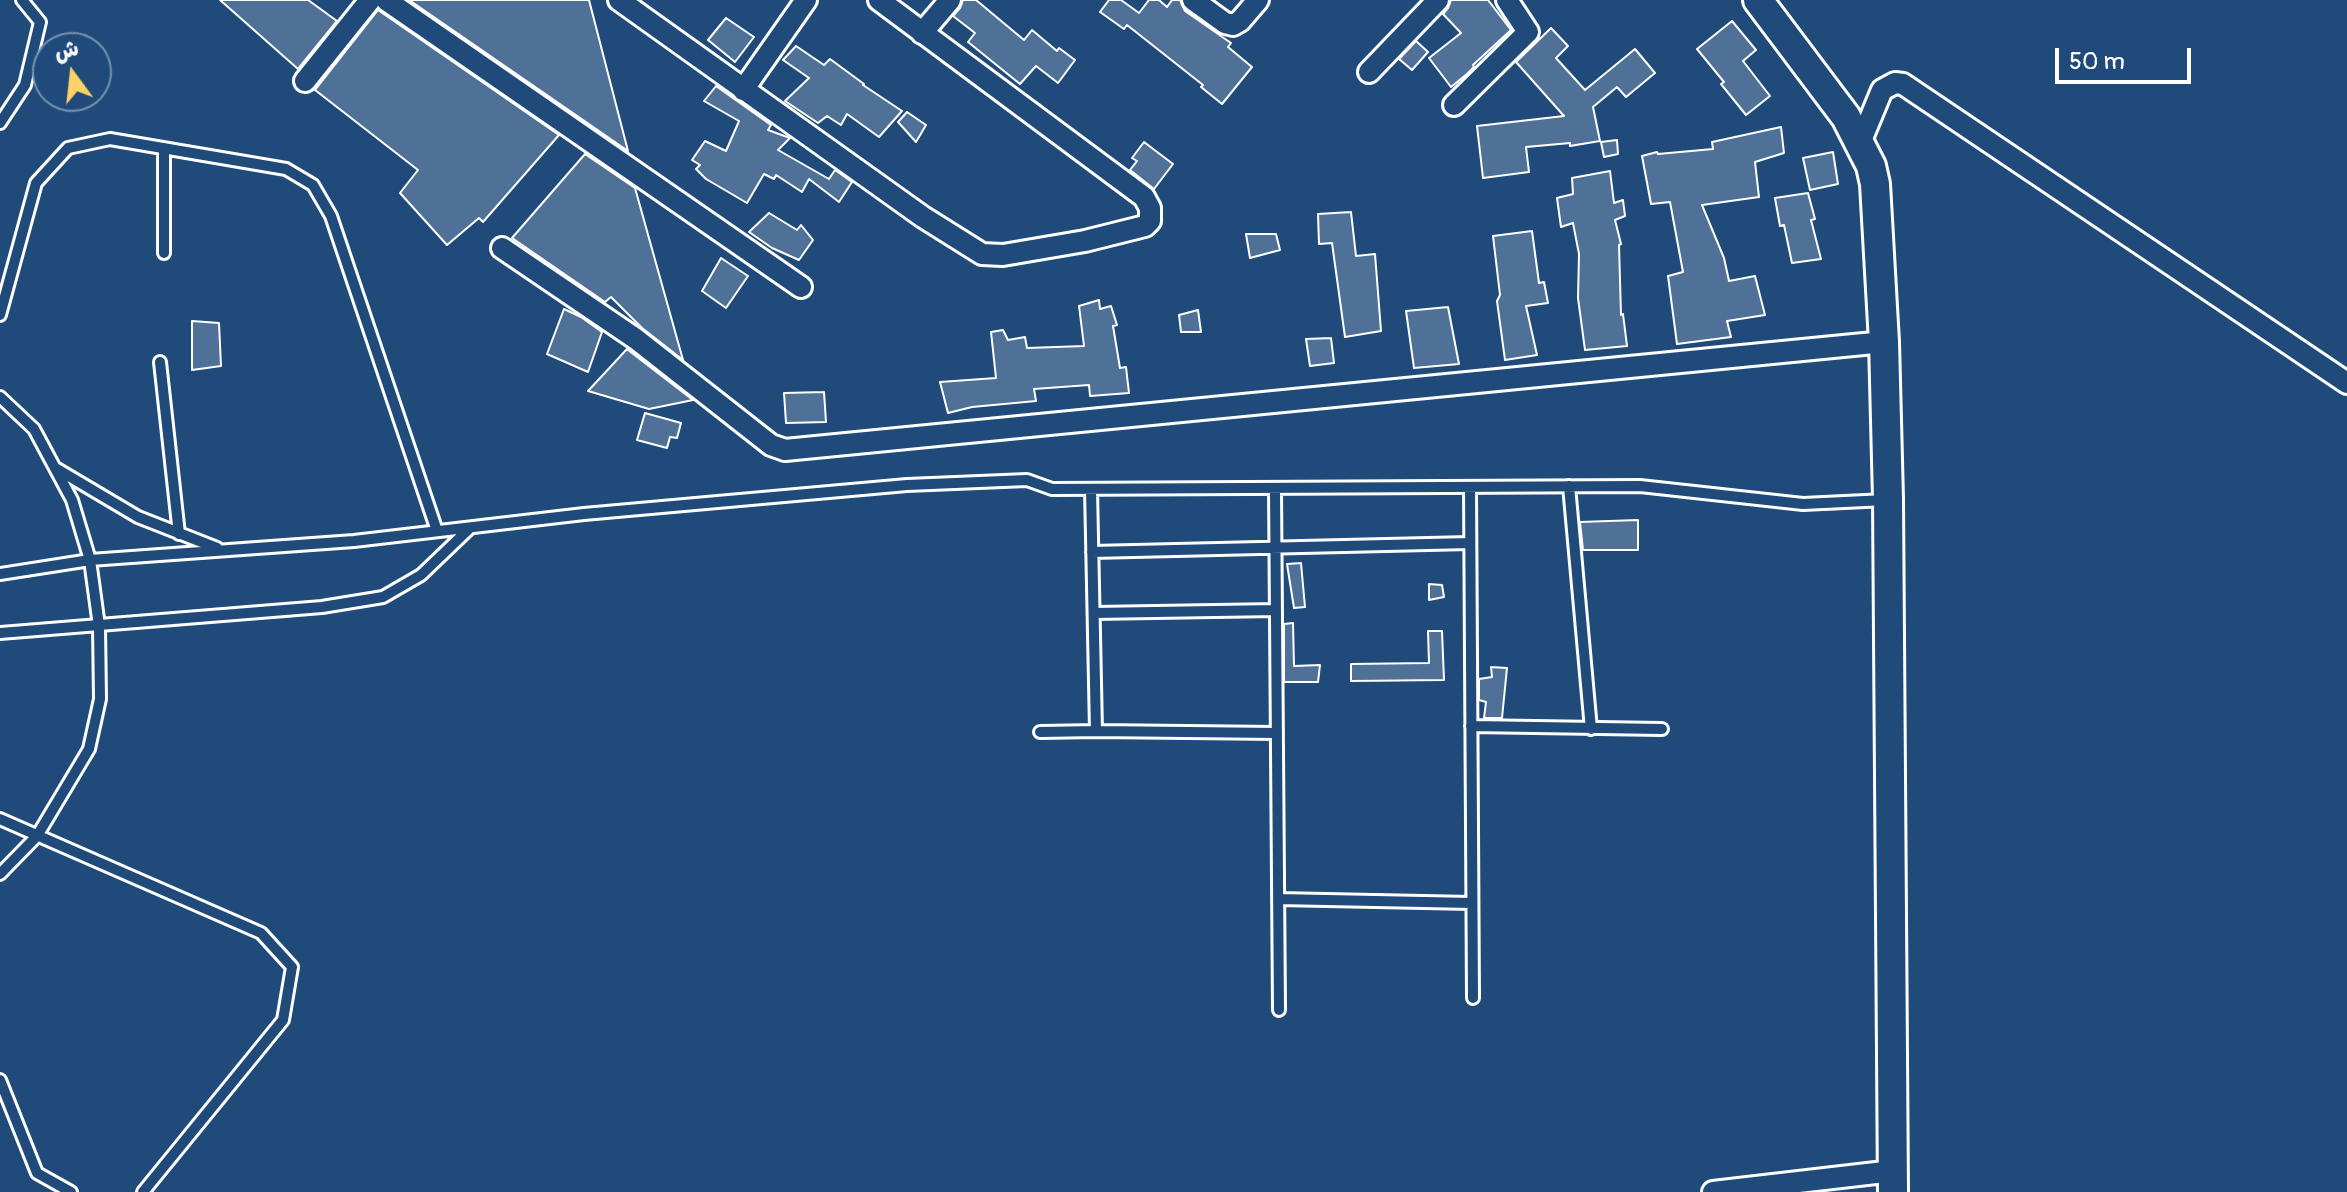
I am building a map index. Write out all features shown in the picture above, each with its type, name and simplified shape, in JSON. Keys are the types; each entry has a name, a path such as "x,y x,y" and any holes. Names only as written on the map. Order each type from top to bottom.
{"street":[{"path":"305,81 370,0"},
{"path":"386,0 801,287"},
{"path":"619,0 923,217 982,254 1003,255 1085,241 1145,226 1150,221 1150,208 1144,197 879,0"},
{"path":"743,90 806,0"},
{"path":"922,33 950,0"},
{"path":"1193,0 1225,23 1233,25 1258,0"},
{"path":"1369,72 1438,0"},
{"path":"1454,105 1526,36 1528,32 1507,0"},
{"path":"1713,1192 1893,1182 1888,499 1884,342 1875,184 1871,166 1838,105 1758,0"},
{"path":"1860,143 1882,90 1895,83 1903,84 2347,383"},
{"path":"502,248 636,339 771,445 785,450 1884,342"}],"lane":[{"path":"0,123 25,85 40,22 22,0"},
{"path":"1,311 36,183 68,148 110,139 286,169 313,185 331,216 437,531"},
{"path":"164,148 164,253"},
{"path":"160,362 179,534"},
{"path":"0,397 34,429 72,500 90,560 99,626 100,699 89,749 37,836 0,874"},
{"path":"55,468 138,517 223,551"},
{"path":"0,574 90,560 354,541 584,514 907,485 1027,480 1052,489 1640,486 1803,504 1888,499"},
{"path":"1569,486 1591,729"},
{"path":"1470,487 1473,998"},
{"path":"1275,488 1279,1010"},
{"path":"1091,489 1096,731"},
{"path":"0,633 322,607 383,597 421,575 470,528"},
{"path":"1092,552 1470,543"},
{"path":"1094,613 1276,610"},
{"path":"1471,726 1662,729"},
{"path":"1040,732 1277,733"},
{"path":"0,819 261,933 292,967 283,1020 143,1192"},
{"path":"1278,899 1472,903"},
{"path":"0,1080 37,1173 71,1192"}],"building":[{"path":"220,0 308,0 337,21 298,69"},
{"path":"409,0 589,0 628,151"},
{"path":"963,0 976,0 1024,40 1032,30 1057,51 1059,48 1075,60 1058,83 1036,66 1020,84 968,42 975,33 953,16"},
{"path":"1109,0 1121,0 1139,13 1149,0 1159,0 1167,7 1172,0 1180,0 1185,11 1231,43 1228,47 1252,67 1222,104 1201,87 1203,85 1127,25 1124,29 1100,12"},
{"path":"1451,0 1488,0 1511,30 1451,87 1429,58 1461,33 1443,14"},
{"path":"378,10 559,135 483,222 479,218 447,245 400,193 418,170 315,90"},
{"path":"726,18 754,37 735,62 708,40"},
{"path":"1732,21 1756,50 1743,61 1770,96 1746,115 1697,49"},
{"path":"1551,28 1568,46 1556,58 1585,90 1635,49 1655,73 1626,97 1617,87 1593,107 1600,141 1570,146 1570,143 1526,147 1529,172 1483,178 1477,126 1564,116 1516,62"},
{"path":"1416,41 1428,52 1412,70 1399,59"},
{"path":"796,46 824,65 830,59 902,111 879,137 847,114 841,125 827,116 818,123 785,101 809,78 783,60"},
{"path":"716,86 771,125 768,130 790,138 778,150 829,179 835,170 852,182 839,202 809,179 802,192 776,175 774,179 764,174 747,203 706,179 696,169 700,165 692,160 705,141 726,151 739,121 704,101"},
{"path":"907,112 926,125 916,142 898,122"},
{"path":"1781,127 1784,153 1755,162 1759,197 1702,205 1724,258 1729,281 1755,276 1765,315 1727,321 1731,337 1677,344 1668,276 1683,272 1670,202 1651,204 1642,156 1657,152 1713,149 1712,142"},
{"path":"1617,140 1618,154 1604,157 1601,142"},
{"path":"1144,142 1173,164 1154,189 1130,170 1137,161 1132,158"},
{"path":"1833,152 1838,184 1810,190 1803,158"},
{"path":"585,154 635,188 683,360 642,328 611,297 605,302 512,238"},
{"path":"1610,171 1614,203 1623,200 1625,216 1615,220 1621,244 1621,315 1627,346 1585,350 1578,298 1579,254 1573,223 1561,227 1557,198 1573,194 1572,178"},
{"path":"1808,193 1821,259 1792,263 1775,198"},
{"path":"1351,212 1356,256 1375,254 1381,331 1345,337 1332,243 1319,244 1318,214"},
{"path":"769,213 797,230 801,225 813,240 799,260 772,248 749,232"},
{"path":"1532,231 1539,283 1544,282 1548,303 1526,306 1537,355 1505,360 1493,236"},
{"path":"1246,234 1276,234 1280,250 1250,258"},
{"path":"721,258 748,276 726,308 702,291"},
{"path":"1099,300 1100,309 1111,306 1117,325 1113,326 1120,368 1126,367 1129,393 1090,396 1089,385 1034,389 1036,401 972,407 948,413 940,382 996,378 991,332 1003,330 1008,340 1025,337 1027,348 1084,346 1079,306"},
{"path":"1448,307 1459,364 1414,368 1406,311"},
{"path":"564,309 602,332 588,372 547,354"},
{"path":"1198,310 1201,332 1181,332 1179,315"},
{"path":"192,321 219,323 221,366 192,370"},
{"path":"1331,338 1334,363 1310,366 1306,339"},
{"path":"627,349 693,400 649,409 588,391"},
{"path":"824,392 826,422 786,423 784,393"},
{"path":"645,413 681,423 677,438 670,437 667,448 637,440"},
{"path":"1638,520 1638,550 1583,550 1580,522"},
{"path":"1301,563 1305,607 1294,608 1287,564"},
{"path":"1429,584 1442,585 1444,597 1429,600"},
{"path":"1293,623 1294,666 1320,665 1318,682 1284,682 1284,624"},
{"path":"1428,631 1442,631 1444,680 1351,681 1351,664 1429,663"},
{"path":"1491,667 1507,668 1502,718 1484,718 1486,702 1479,700 1479,679 1492,677"}]}
